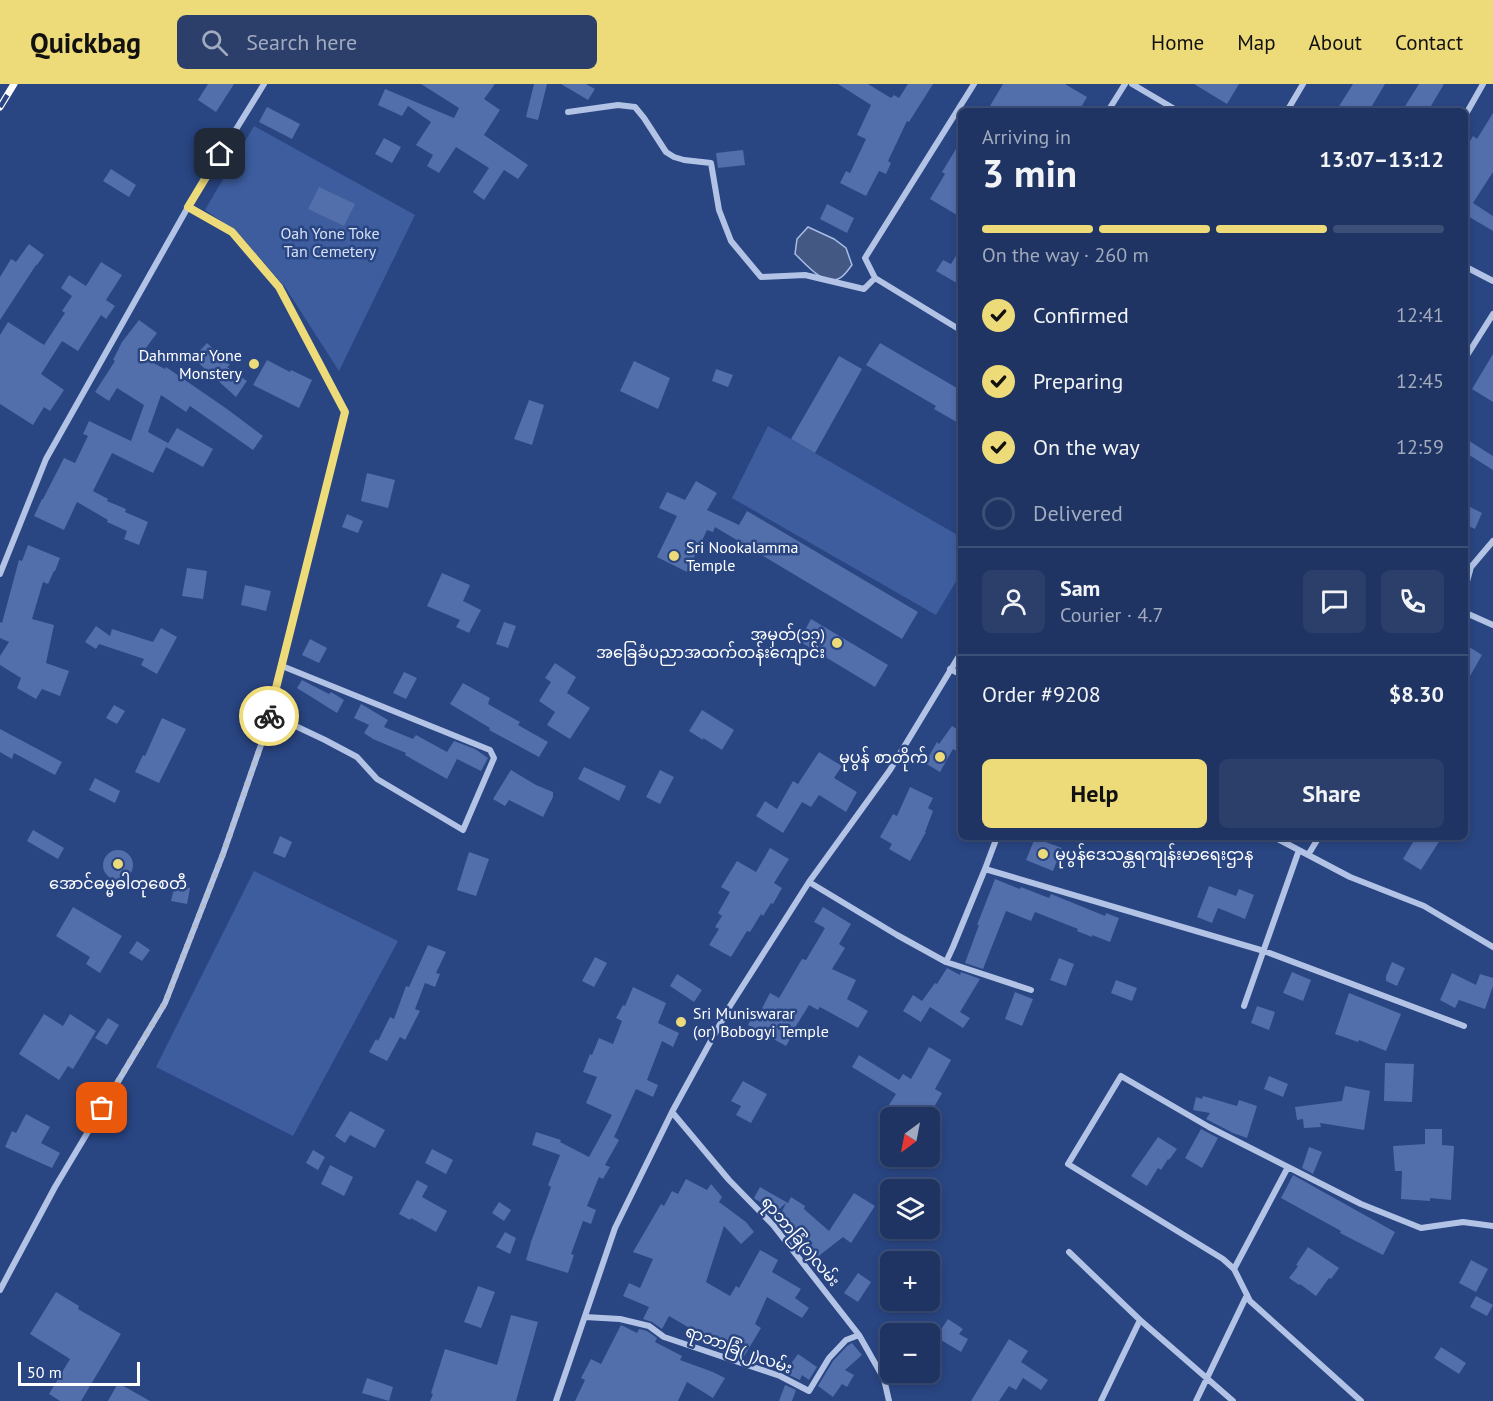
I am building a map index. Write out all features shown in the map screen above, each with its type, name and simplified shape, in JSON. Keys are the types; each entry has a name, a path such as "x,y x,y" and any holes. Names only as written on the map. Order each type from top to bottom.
{"street":[{"path":"0,574 46,459 188,207 264,84"},
{"path":"959,108 974,84"},
{"path":"1110,108 1125,84"},
{"path":"1132,84 1173,108"},
{"path":"1289,108 1303,84"},
{"path":"1468,110 1483,84"},
{"path":"568,112 618,105 635,107 666,152 684,160 711,163 719,210 731,241 761,277 805,275 864,290 875,278"},
{"path":"958,110 865,258 875,278 958,329"},
{"path":"0,1290 55,1187 165,1003 223,854 262,742 345,412 279,287 232,232 188,207"},
{"path":"1468,268 1493,281"},
{"path":"1468,354 1493,314"},
{"path":"1468,578 1471,567 1493,541"},
{"path":"1468,614 1493,626"},
{"path":"556,1401 615,1228 672,1112 730,1006 809,882 890,770 958,657"},
{"path":"270,714 357,757 377,779 463,830 494,758 490,750 282,666"},
{"path":"950,669 958,673"},
{"path":"946,962 996,840"},
{"path":"1280,840 1350,877 1424,906 1493,947"},
{"path":"1308,855 1317,840"},
{"path":"1244,1006 1299,850"},
{"path":"985,869 1264,951 1464,1026"},
{"path":"809,882 946,962 1031,990"},
{"path":"1361,1401 1250,1301 1234,1269 1223,1259 1068,1164 1121,1076 1209,1127 1361,1204 1421,1228 1463,1222 1493,1226"},
{"name":"ရာဘာခြံ(၁)လမ်း","path":"672,1112 729,1180 773,1225 859,1335 884,1379 889,1401"},
{"path":"1234,1269 1288,1167"},
{"path":"1069,1252 1140,1320 1233,1401"},
{"path":"1196,1401 1247,1295"},
{"name":"ရာဘာခြံ(၂)လမ်း","path":"585,1317 620,1319 649,1326 664,1337 780,1376 810,1391 829,1358 846,1340 859,1335"},
{"path":"1101,1401 1140,1320"}],"green space":[{"name":"Oah Yone Toke Tan Cemetery","path":"254,126 415,215 339,371 285,287 237,232 205,210"},
{"path":"768,426 958,535 958,578 936,615 732,498"},
{"path":"254,871 398,941 293,1136 156,1067"}],"shaded area":[{"path":"808,227 834,239 846,248 852,265 840,278 832,280 820,276 795,254 797,239"}],"building":[{"path":"208,84 234,84 216,112 198,100"},
{"path":"421,84 495,84 484,99 500,110 484,135 528,165 518,179 504,170 484,200 473,192 489,168 456,147 439,173 427,166 433,155 416,145 431,122 408,106 402,116 378,105 385,89 454,118 459,108"},
{"path":"534,84 547,84 538,120 526,117"},
{"path":"561,84 586,84 595,89 588,100"},
{"path":"838,84 868,84 891,98 894,95 899,98 908,84 933,84 909,122 907,121 888,161 891,163 886,174 879,171 866,196 840,183 846,171 850,173 866,139 857,135 871,105"},
{"path":"1003,84 1065,84 1087,97 1081,108 989,108"},
{"path":"1194,84 1239,84 1227,104"},
{"path":"1353,84 1385,84 1371,108 1338,108"},
{"path":"1419,84 1444,84 1430,108 1404,108"},
{"path":"267,107 300,124 292,139 259,122"},
{"path":"1493,113 1493,172 1473,203 1493,216 1493,231 1468,216 1468,145 1473,136 1477,139"},
{"path":"384,138 401,147 392,163 375,154"},
{"path":"958,146 958,216 930,199 945,174 942,172"},
{"path":"743,150 745,165 718,168 716,153"},
{"path":"111,169 136,185 129,197 103,181"},
{"path":"319,187 355,204 344,226 308,209"},
{"path":"827,204 854,218 847,233 820,219"},
{"path":"29,244 44,255 0,320 0,277 11,259 16,262"},
{"path":"958,253 958,284 936,271 943,260 951,264"},
{"path":"101,262 122,275 106,300 115,306 106,319 101,315 78,351 62,341 41,374 64,390 50,411 44,407 33,425 0,404 0,335 8,322 44,345 65,313 62,311 72,296 61,288 69,275 86,286"},
{"path":"139,320 157,333 140,356 165,369 166,367 263,436 253,450 190,406 186,412 161,395 148,432 168,443 153,473 112,453 93,491 108,499 107,501 126,509 125,512 148,522 139,545 124,539 127,531 107,522 108,520 77,502 64,530 34,516 64,458 75,463 88,436 83,434 89,421 131,441 144,405 117,388 109,401 95,392 115,361 113,360 122,342"},
{"path":"207,343 230,365 227,367 247,381 236,397 193,358"},
{"path":"880,343 958,389 958,423 934,409 936,406 866,365"},
{"path":"1493,354 1493,402 1472,389"},
{"path":"839,356 862,369 815,453 791,439"},
{"path":"267,360 312,380 299,408 253,385"},
{"path":"634,361 670,378 658,409 620,391"},
{"path":"716,369 733,375 728,387 712,381"},
{"path":"529,400 544,405 532,445 514,439"},
{"path":"177,428 213,449 203,467 166,447"},
{"path":"1468,440 1493,456 1493,470 1468,454"},
{"path":"367,473 395,480 388,508 361,501"},
{"path":"696,481 717,493 707,510 739,525 747,511 918,612 902,639 715,527 713,532 707,530 687,572 657,557 677,516 659,508 667,492 685,500"},
{"path":"1468,506 1482,513 1475,529 1468,526"},
{"path":"347,514 363,521 358,533 342,527"},
{"path":"28,545 60,558 48,584 43,582 32,619 54,625 46,663 69,671 60,696 42,689 36,699 17,688 21,678 0,665 0,656 9,642 0,638 0,622 2,623 19,560 22,561"},
{"path":"187,568 207,571 203,599 182,596"},
{"path":"442,573 470,585 463,601 481,610 469,633 456,627 460,620 427,606"},
{"path":"245,585 271,591 266,611 241,605"},
{"path":"811,619 888,665 875,687 799,641"},
{"path":"504,622 516,626 508,648 496,644"},
{"path":"96,626 110,636 112,629 153,642 161,628 177,637 157,674 141,665 144,659 99,644 96,649 85,642"},
{"path":"310,639 327,648 319,663 302,655"},
{"path":"1468,646 1482,655 1468,680"},
{"path":"555,663 576,677 567,693 590,708 570,739 547,725 555,712 539,701 551,682 545,678"},
{"path":"404,672 417,678 406,699 393,693"},
{"path":"302,680 344,700 337,713 297,688"},
{"path":"463,683 490,698 488,704 520,722 518,725 548,742 539,757 489,730 490,728 450,704"},
{"path":"361,704 388,720 384,727 413,739 416,735 447,752 454,741 475,749 488,758 481,771 457,759 447,779 405,755 406,753 364,733 369,725 354,718"},
{"path":"114,705 125,711 117,724 106,718"},
{"path":"702,710 734,730 722,750 689,731"},
{"path":"162,718 186,729 159,783 135,772"},
{"path":"952,726 958,730 958,752 953,749 940,772 925,763 937,742 939,744"},
{"path":"0,729 62,762 55,775 14,753 12,759 0,752"},
{"path":"819,752 842,766 834,778 857,792 846,812 819,795 811,807 802,802 783,833 756,816 765,801 777,809 793,781 798,784"},
{"path":"584,767 626,786 619,801 578,779"},
{"path":"511,770 553,792 553,797 543,817 509,800 505,806 493,799"},
{"path":"660,770 674,777 660,804 646,797"},
{"path":"95,778 120,791 115,803 89,790"},
{"path":"910,787 933,798 928,808 933,811 926,832 910,861 889,849 892,844 880,837 893,814 897,816"},
{"path":"33,830 64,848 58,859 27,841"},
{"path":"280,836 292,842 285,858 273,853"},
{"path":"1034,840 1062,848 1053,871 1026,860"},
{"path":"1414,840 1440,840 1421,870 1403,859"},
{"path":"770,848 789,859 774,883 782,888 773,904 771,903 763,916 761,914 750,932 747,931 731,957 709,945 719,929 715,927 722,916 718,913 730,892 721,887 737,861 756,872"},
{"name":"အောင်ဓမ္မဓါတုစေတီ","path":"118,850 129,854 133,865 129,876 118,880 107,876 103,865 107,854"},
{"path":"469,852 489,859 476,896 457,890"},
{"path":"995,879 1049,898 1051,894 1105,916 1106,913 1119,918 1110,942 1077,931 1078,929 1035,912 1031,921 1006,911 983,969 965,963"},
{"path":"175,885 190,888 187,904 171,901"},
{"path":"1209,886 1236,896 1239,889 1254,895 1245,919 1218,908 1212,923 1197,917"},
{"path":"73,907 122,936 100,973 86,964 90,957 56,936"},
{"path":"823,907 851,924 839,944 845,948 832,969 856,980 847,999 868,1011 858,1028 820,1007 818,1010 809,1005 786,1046 748,1025 756,1010 760,1012 770,993 779,998 802,959 806,960 825,928 814,922"},
{"path":"137,941 150,950 142,961 129,953"},
{"path":"428,945 446,952 436,973 440,974 435,987 425,983 415,1009 420,1011 405,1040 400,1037 387,1061 369,1052 376,1039 378,1041 390,1017 394,1019 406,986 409,987"},
{"path":"595,957 607,963 594,987 582,981"},
{"path":"1059,958 1074,964 1066,986 1050,980"},
{"path":"1392,962 1405,968 1397,986 1386,981"},
{"path":"947,968 960,975 961,972 980,979 960,1012 970,1018 963,1028 930,1007 921,1022 903,1011 913,995 922,1001"},
{"path":"1292,972 1311,980 1303,1001 1283,993"},
{"path":"1452,973 1476,985 1480,974 1493,978 1493,986 1485,1009 1459,1000 1455,1008 1440,1000"},
{"path":"677,974 702,990 694,1002 670,986"},
{"path":"1116,980 1137,988 1132,1001 1111,993"},
{"path":"633,987 666,1003 658,1023 679,1033 673,1047 662,1041 647,1080 658,1085 653,1097 636,1089 614,1137 619,1140 605,1165 610,1167 603,1179 599,1177 587,1206 596,1210 591,1224 583,1221 571,1254 574,1255 568,1273 526,1260 551,1187 548,1185 560,1155 532,1145 536,1132 561,1140 560,1142 589,1157 612,1115 586,1103 597,1077 583,1072 599,1038 613,1044 622,1021 616,1018 623,1005 625,1006"},
{"path":"1015,992 1033,999 1022,1026 1005,1019"},
{"path":"1349,993 1401,1014 1386,1051 1359,1040 1358,1042 1335,1034"},
{"path":"1257,1006 1275,1012 1269,1030 1251,1023"},
{"path":"44,1014 63,1026 70,1014 96,1031 73,1069 68,1066 59,1080 19,1054"},
{"path":"108,1018 119,1025 107,1045 95,1038"},
{"path":"929,1047 951,1060 935,1089 942,1093 934,1107 888,1107 896,1094 852,1067 859,1055 899,1080 903,1074 911,1079"},
{"path":"1385,1063 1414,1064 1412,1102 1384,1101"},
{"path":"1269,1076 1288,1084 1283,1097 1264,1089"},
{"path":"743,1081 767,1094 751,1123 736,1115 741,1106 731,1101"},
{"path":"1345,1086 1370,1091 1364,1130 1320,1123 1321,1127 1304,1128 1303,1119 1297,1120 1295,1107 1342,1101"},
{"path":"1203,1096 1237,1106 1239,1100 1257,1106 1247,1138 1206,1119 1210,1113 1193,1110 1196,1097 1202,1099"},
{"path":"350,1111 385,1130 375,1148 350,1135 345,1143 335,1136"},
{"path":"26,1114 50,1127 41,1143 60,1153 52,1168 5,1147 12,1131 16,1133"},
{"path":"1201,1129 1218,1138 1202,1168 1185,1158"},
{"path":"1425,1129 1442,1129 1442,1145 1454,1146 1451,1200 1401,1199 1402,1171 1395,1171 1393,1146 1425,1144"},
{"path":"1158,1137 1177,1149 1161,1170 1158,1168 1147,1186 1131,1176"},
{"path":"1309,1147 1322,1152 1313,1174 1302,1168"},
{"path":"432,1149 453,1160 446,1174 425,1163"},
{"path":"313,1150 325,1157 318,1170 306,1163"},
{"path":"330,1165 353,1177 344,1196 321,1184"},
{"path":"1293,1175 1395,1232 1383,1255 1281,1198"},
{"path":"686,1179 707,1190 711,1184 722,1197 719,1202 746,1222 754,1232 741,1244 724,1226 706,1282 730,1296 736,1286 739,1288 760,1250 778,1260 772,1272 801,1289 795,1298 809,1308 802,1318 767,1297 755,1324 761,1328 743,1358 722,1351 669,1316 662,1329 643,1319 649,1307 623,1296 629,1283 640,1288 653,1259 633,1252 661,1204 664,1206 672,1191 678,1194"},
{"path":"417,1180 428,1186 422,1197 447,1211 436,1232 399,1214"},
{"path":"760,1187 788,1203 791,1197 805,1206 804,1209 829,1231 854,1193 875,1206 851,1243 843,1237 811,1262 803,1251 813,1243 777,1222 786,1203 777,1211 755,1199"},
{"path":"499,1202 511,1210 504,1221 492,1213"},
{"path":"505,1232 516,1238 510,1254 496,1247"},
{"path":"1308,1247 1339,1268 1316,1296 1289,1278"},
{"path":"1471,1260 1488,1269 1476,1292 1459,1283"},
{"path":"858,1273 871,1282 858,1302 844,1293"},
{"path":"478,1286 495,1292 481,1328 464,1322"},
{"path":"56,1292 79,1306 78,1309 121,1334 81,1401 60,1401 49,1394 70,1359 30,1334"},
{"path":"1476,1296 1493,1305 1487,1316 1470,1307"},
{"path":"511,1315 538,1322 516,1401 430,1401 445,1349 497,1365"},
{"path":"948,1319 963,1329 959,1334 968,1339 961,1352 940,1339 940,1331"},
{"path":"621,1325 637,1333 639,1329 647,1331 657,1338 655,1342 682,1356 680,1360 725,1378 713,1398 687,1382 678,1401 575,1401 585,1380 581,1378 591,1359 601,1364"},
{"path":"1009,1339 1028,1351 1021,1362 1048,1380 1041,1390 1023,1378 1016,1390 1009,1386 999,1401 971,1401"},
{"path":"852,1343 862,1355 845,1370 854,1375 847,1387 842,1384 833,1397 818,1386 833,1361"},
{"path":"1441,1347 1466,1363 1459,1374 1434,1358"},
{"path":"798,1354 817,1367 809,1380 802,1375 800,1380 789,1375 790,1372 787,1369"},
{"path":"367,1378 393,1387 389,1401 362,1393"},
{"path":"118,1383 150,1401 108,1401"},
{"path":"785,1385 796,1390 792,1401 779,1401"}],"railway":[{"path":"0,107 14,84"}],"way so far":[{"path":"102,1108 165,1003 223,854 269,716"}],"place":[{"name":"Dahmmar Yone Monstery","path":"254,364"},
{"name":"Sri Nookalamma Temple","path":"674,556"},
{"name":"အမှတ်(၁၃) အခြေခံပညာအထက်တန်းကျောင်း","path":"837,643"},
{"name":"မုပွန် စာတိုက်","path":"940,757"},
{"name":"မုပွန်ဒေသန္တရကျန်းမာရေးဌာန","path":"1043,854"},
{"name":"အောင်ဓမ္မဓါတုစေတီ","path":"118,864"},
{"name":"Sri Muniswarar (or) Bobogyi Temple","path":"681,1022"}],"route":[{"path":"220,154 188,207 232,232 279,287 345,412 269,716"}]}
